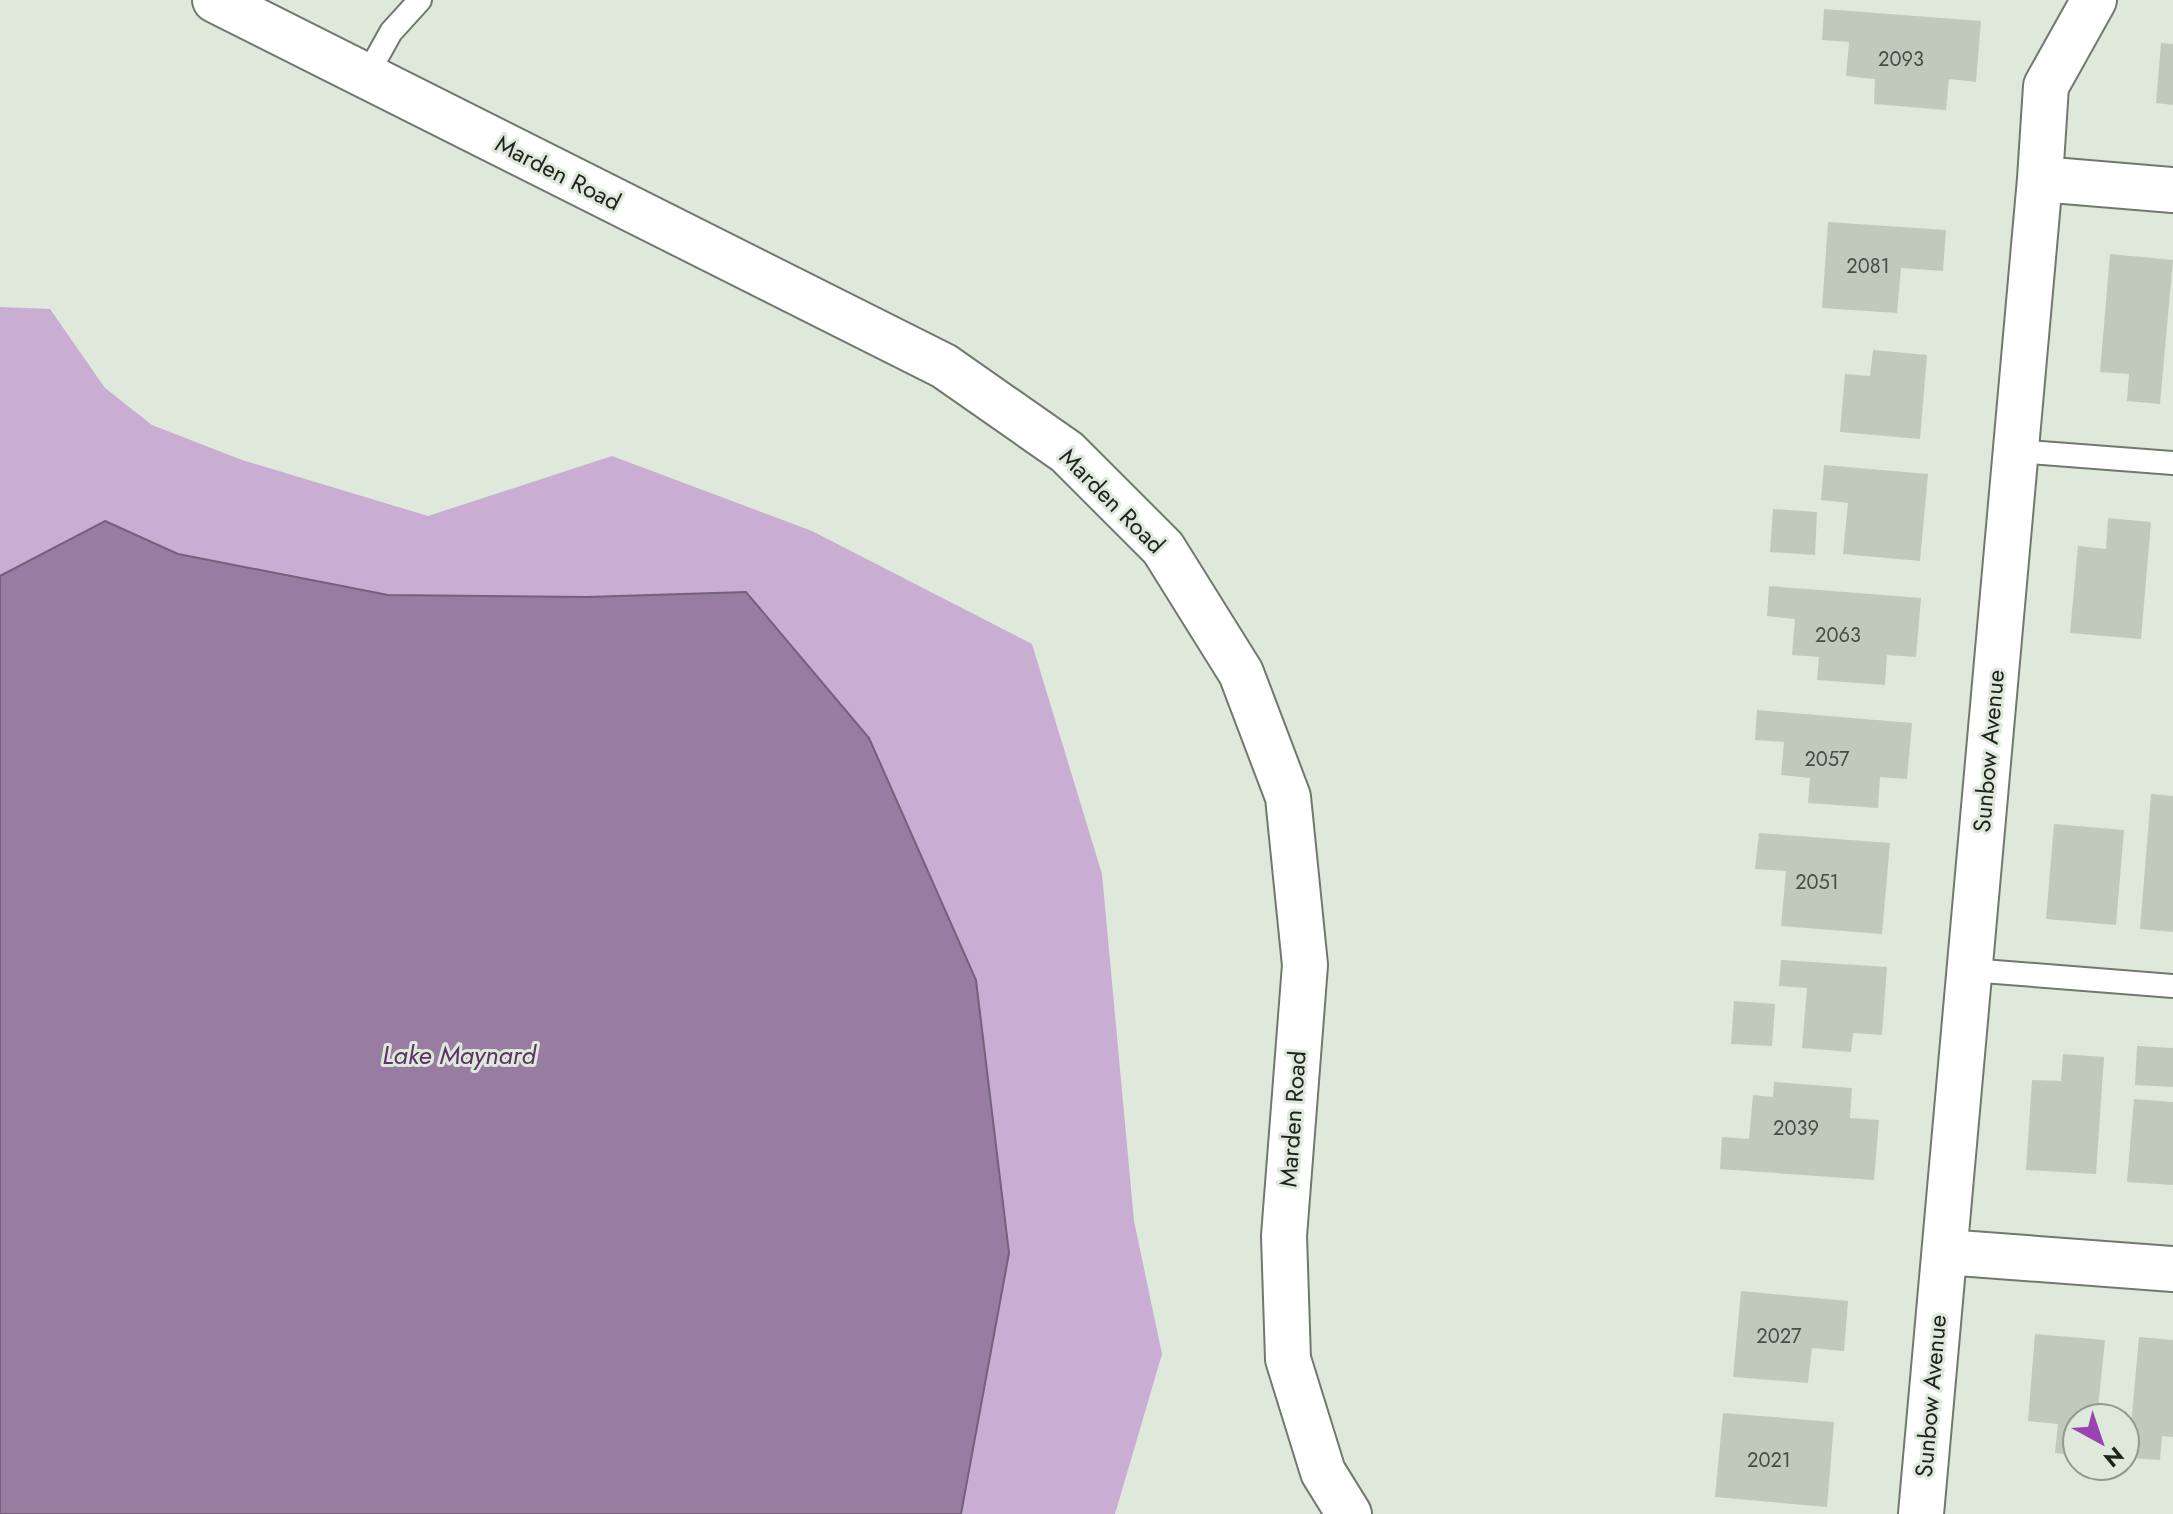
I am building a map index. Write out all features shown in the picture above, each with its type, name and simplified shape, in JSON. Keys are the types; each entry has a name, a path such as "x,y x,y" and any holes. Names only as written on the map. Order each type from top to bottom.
{"street":[{"name":"Marden Road","path":"215,0 944,366 1067,452 1163,548 1241,673 1288,797 1305,965 1284,1236 1288,1359 1323,1472 1349,1514"},
{"name":"Sunbow Avenue","path":"1921,1514 2046,86 2094,0"},
{"path":"2040,179 2173,190"},
{"path":"1945,1252 2173,1269"}],"lane":[{"path":"366,77 391,32 420,0"},
{"path":"2016,451 2173,463"},
{"path":"1970,970 2173,986"}],"shaded area":[{"path":"0,307 50,309 105,388 152,425 242,460 428,516 612,456 812,531 1032,644 1102,874 1134,1221 1162,1354 1115,1514 961,1514 1009,1253 746,592 587,597 388,595 178,554 105,521 0,576"}],"water":[{"name":"Lake Maynard","path":"105,521 178,554 388,595 587,597 746,592 869,738 976,980 1009,1253 961,1514 0,1514 0,576"}],"building":[{"path":"1824,9 1981,21 1976,82 1949,79 1946,110 1874,104 1875,79 1846,76 1849,42 1822,40"},
{"path":"2161,43 2173,44 2173,105 2156,103"},
{"path":"1828,222 1946,230 1943,271 1901,268 1897,313 1822,308"},
{"path":"2110,254 2173,260 2160,404 2127,401 2129,374 2100,372"},
{"path":"1873,350 1927,355 1920,439 1840,432 1845,374 1870,376"},
{"path":"1824,465 1928,474 1920,561 1843,554 1848,503 1821,500"},
{"path":"1773,509 1817,512 1815,555 1770,552"},
{"path":"2108,518 2151,522 2141,639 2070,633 2078,546 2106,549"},
{"path":"1769,586 1921,598 1916,657 1887,655 1885,685 1817,680 1819,657 1792,655 1795,619 1767,616"},
{"path":"1757,710 1912,723 1907,779 1880,777 1878,808 1808,803 1810,778 1781,775 1784,742 1755,740"},
{"path":"2151,794 2173,796 2173,932 2140,929"},
{"path":"2054,824 2124,830 2116,925 2046,919"},
{"path":"1759,833 1890,843 1882,934 1781,926 1786,871 1755,869"},
{"path":"1781,960 1887,967 1882,1035 1853,1033 1851,1052 1802,1048 1807,988 1779,986"},
{"path":"1734,1001 1775,1004 1772,1046 1731,1044"},
{"path":"2137,1046 2173,1048 2173,1087 2135,1085"},
{"path":"2063,1054 2104,1057 2096,1174 2026,1170 2032,1080 2061,1081"},
{"path":"1774,1082 1852,1088 1850,1118 1879,1120 1874,1180 1720,1169 1722,1137 1749,1139 1753,1095 1773,1097"},
{"path":"2134,1099 2173,1102 2173,1185 2127,1182"},
{"path":"1741,1291 1848,1301 1844,1351 1812,1348 1808,1383 1733,1377"},
{"path":"2035,1334 2105,1340 2099,1402 2061,1402 2061,1454 2055,1453 2058,1424 2028,1421"},
{"path":"2139,1337 2173,1340 2173,1437 2162,1436 2160,1460 2141,1459 2141,1402 2133,1402"},
{"path":"1723,1413 1834,1422 1827,1507 1715,1497"}]}
